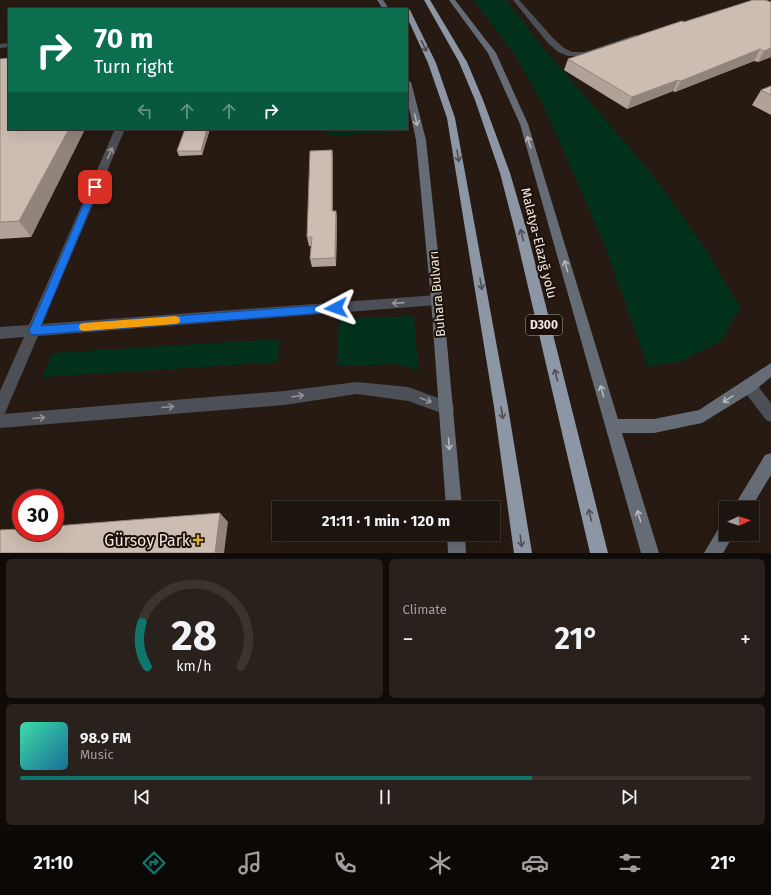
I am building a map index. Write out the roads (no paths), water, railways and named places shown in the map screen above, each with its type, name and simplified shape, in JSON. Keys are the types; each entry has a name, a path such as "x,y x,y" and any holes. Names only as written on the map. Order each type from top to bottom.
{"highway":[{"name":"Malatya-Elazığ yolu","path":"427,0 463,62 479,100 505,173 521,231 599,553"},
{"path":"408,12 432,63 451,118 501,407 523,553"}],"main road":[{"path":"452,0 492,53 524,124 650,553"},
{"name":"Buhara Bulvarı","path":"408,86 421,140 447,408 454,501"},
{"path":"612,426 654,426 702,416 749,386 771,369"},
{"path":"745,501 771,461"},
{"path":"456,541 457,553"},
{"path":"713,553 720,541"}],"street":[{"path":"516,0 550,40 561,50 571,54 586,54 645,34"},
{"path":"0,408 120,130"},
{"path":"0,333 437,300"},
{"path":"749,386 771,415"},
{"path":"0,421 284,398 357,388 408,394 447,408"}],"place":[{"name":"Gürsoy Park","path":"198,540"}]}
